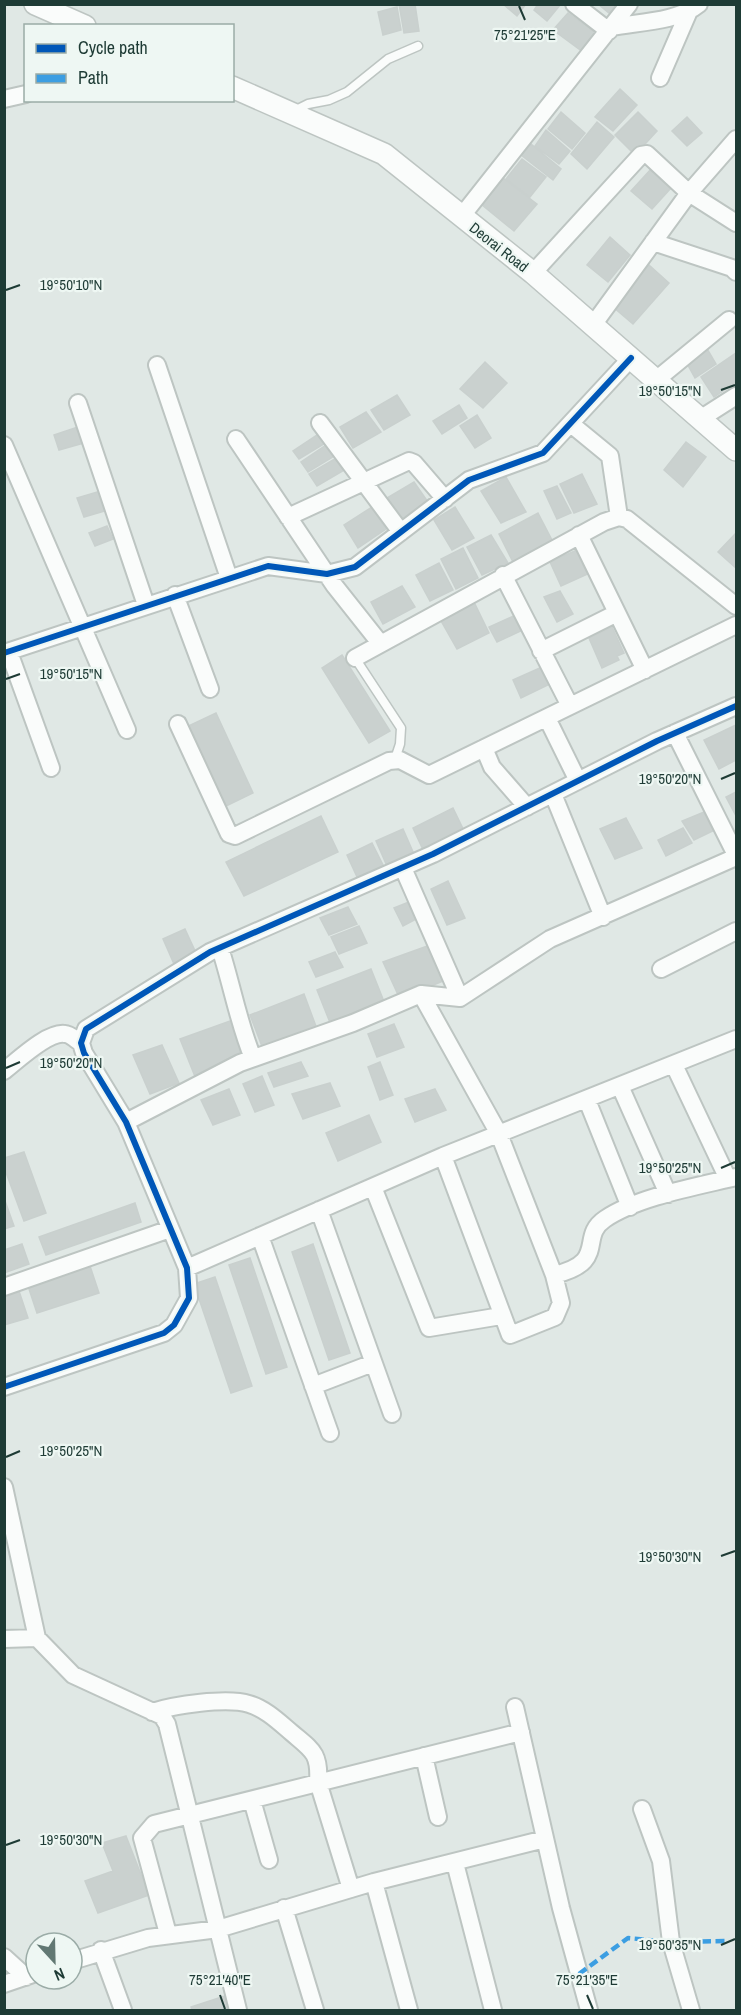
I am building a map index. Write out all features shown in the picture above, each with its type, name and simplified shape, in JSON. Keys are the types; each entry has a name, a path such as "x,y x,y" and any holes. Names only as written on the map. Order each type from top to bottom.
{"street":[{"path":"574,4 610,29 694,8"},
{"path":"461,217 629,4"},
{"path":"41,6 81,24"},
{"path":"660,78 694,8"},
{"name":"Deorai Road","path":"234,88 384,154 533,273 736,450"},
{"path":"4,99 24,94"},
{"path":"592,325 688,193 729,157 736,137"},
{"path":"533,273 641,156 647,154 688,193 736,224"},
{"path":"653,242 732,268 736,272"},
{"path":"656,380 729,320"},
{"path":"51,768 7,653 175,595 268,566 327,574 355,567 477,476 543,453 631,358"},
{"path":"157,365 229,578"},
{"path":"700,419 736,396"},
{"path":"78,403 146,605"},
{"path":"320,423 401,532"},
{"path":"571,424 610,456 619,517"},
{"path":"236,439 327,574 380,643"},
{"path":"4,444 127,730"},
{"path":"288,517 409,461 414,463 445,499"},
{"path":"355,658 503,575 619,517 627,519 736,606"},
{"path":"579,536 645,670"},
{"path":"503,575 570,706"},
{"path":"175,595 210,689"},
{"path":"542,651 617,613"},
{"path":"178,724 229,834 235,836 395,759 429,775 736,625"},
{"path":"4,1387 164,1333 174,1325 189,1298 187,1268 126,1122 84,1053 81,1042 86,1029 220,948 403,868 675,733 736,706"},
{"path":"547,718 578,782"},
{"path":"126,1122 253,1058 353,1023 421,994 460,998 550,939 736,856 675,733"},
{"path":"484,748 492,767 527,807"},
{"path":"552,794 603,916"},
{"path":"403,868 460,998"},
{"path":"661,969 736,931"},
{"path":"220,948 231,983 239,1024 253,1058"},
{"path":"421,994 499,1134 554,1275 561,1303 555,1317 510,1335 443,1156"},
{"path":"4,1071 38,1044 58,1034 66,1034 81,1042"},
{"path":"187,1268 443,1156 736,1040"},
{"path":"554,1275 575,1270 588,1257 593,1235 604,1219 668,1194 732,1178 674,1065"},
{"path":"620,1086 668,1194"},
{"path":"586,1100 630,1207"},
{"path":"373,1186 429,1328 501,1316"},
{"path":"319,1210 392,1414"},
{"path":"4,1287 170,1228"},
{"path":"260,1236 330,1433"},
{"path":"314,1386 373,1362"},
{"path":"4,1487 37,1638 73,1674 162,1716 167,1724 238,2010"},
{"path":"4,1571 22,1577"},
{"path":"4,1639 37,1638"},
{"path":"152,1712 172,1705 249,1703 274,1717 313,1750 319,1766 318,1782 351,1889"},
{"path":"515,1707 589,2010"},
{"path":"168,1934 142,1838 154,1824 521,1732"},
{"path":"424,1756 438,1817"},
{"path":"252,1800 269,1860"},
{"path":"642,1809 661,1861 671,1942 691,2010"},
{"path":"84,1956 101,1950 168,1934 218,1929 374,1882 546,1839"},
{"path":"454,1863 493,2010"},
{"path":"374,1882 409,2010"},
{"path":"284,1908 315,2010"},
{"path":"101,1950 123,2010"},
{"path":"4,1958 24,1971"},
{"path":"4,1984 24,1977"}],"lane":[{"path":"292,112 308,104 347,92 387,59 418,46"},
{"path":"355,658 401,728 400,744 395,759"}],"building":[{"path":"399,4 415,4 419,31 404,33"},
{"path":"503,4 526,4 517,16"},
{"path":"538,4 561,4 547,21 534,10"},
{"path":"598,4 617,4 610,14"},
{"path":"397,7 401,30 383,35 378,12"},
{"path":"568,13 598,35 583,52 553,30"},
{"path":"620,89 637,105 613,131 595,117"},
{"path":"561,112 585,133 572,149 548,129"},
{"path":"638,112 657,131 635,155 615,135"},
{"path":"687,117 702,133 687,146 672,131"},
{"path":"597,122 614,137 587,169 571,154"},
{"path":"546,130 570,151 559,164 535,146"},
{"path":"531,144 561,169 553,180 521,155"},
{"path":"522,159 546,177 530,197 506,179"},
{"path":"651,169 671,188 652,209 631,191"},
{"path":"503,178 537,204 514,231 482,205"},
{"path":"610,237 630,255 608,282 587,265"},
{"path":"649,265 669,283 633,324 613,307"},
{"path":"706,347 716,364 695,378 685,360"},
{"path":"736,353 736,382 714,397 701,377"},
{"path":"485,362 507,383 483,408 460,389"},
{"path":"397,395 410,415 384,430 371,410"},
{"path":"459,405 467,418 442,434 433,421"},
{"path":"366,412 381,432 353,448 340,427"},
{"path":"477,415 491,438 475,448 460,426"},
{"path":"78,427 84,443 59,450 54,435"},
{"path":"320,433 327,442 299,459 293,451"},
{"path":"686,442 706,457 683,487 664,470"},
{"path":"329,443 336,455 308,472 301,462"},
{"path":"338,457 346,469 317,486 309,474"},
{"path":"582,474 597,504 574,513 560,484"},
{"path":"506,477 526,512 501,523 481,491"},
{"path":"414,482 428,502 401,520 387,498"},
{"path":"557,486 571,513 557,519 544,491"},
{"path":"101,491 108,510 84,517 77,498"},
{"path":"372,507 386,529 358,548 344,525"},
{"path":"455,507 474,538 452,550 434,520"},
{"path":"538,513 554,544 514,564 499,534"},
{"path":"107,526 113,539 95,546 89,533"},
{"path":"491,535 508,563 482,575 467,547"},
{"path":"736,535 736,568 718,552"},
{"path":"463,548 478,578 456,589 441,559"},
{"path":"577,550 590,573 561,586 550,562"},
{"path":"439,563 453,590 430,601 416,575"},
{"path":"402,586 415,607 383,624 371,602"},
{"path":"560,591 573,614 557,622 544,597"},
{"path":"474,602 489,633 457,649 440,619"},
{"path":"518,614 525,629 497,642 489,627"},
{"path":"612,627 624,653 617,656 619,660 602,668 589,638"},
{"path":"342,655 390,731 369,743 322,668"},
{"path":"542,667 550,684 521,698 513,680"},
{"path":"216,713 253,793 218,810 184,728"},
{"path":"736,725 736,760 719,769 704,740"},
{"path":"736,792 736,816 726,797"},
{"path":"453,808 466,835 425,854 413,828"},
{"path":"709,810 719,828 694,840 682,821"},
{"path":"321,816 338,852 244,896 226,862"},
{"path":"626,818 642,848 615,859 600,829"},
{"path":"683,828 692,843 666,856 658,840"},
{"path":"403,829 414,854 387,866 376,841"},
{"path":"372,843 384,867 358,879 347,855"},
{"path":"448,881 465,918 447,925 431,889"},
{"path":"414,900 422,916 403,926 394,908"},
{"path":"348,907 357,924 329,935 320,918"},
{"path":"359,926 367,943 339,954 331,937"},
{"path":"185,929 196,953 174,964 163,939"},
{"path":"433,944 450,978 400,999 383,962"},
{"path":"335,952 343,967 316,977 309,962"},
{"path":"371,969 385,1004 331,1025 317,990"},
{"path":"304,994 317,1029 263,1049 250,1015"},
{"path":"233,1020 248,1056 196,1079 180,1039"},
{"path":"394,1024 404,1047 377,1057 368,1034"},
{"path":"162,1045 179,1083 150,1094 133,1055"},
{"path":"301,1062 308,1076 274,1087 268,1073"},
{"path":"380,1062 393,1095 380,1100 368,1067"},
{"path":"262,1076 274,1105 255,1112 243,1084"},
{"path":"330,1083 340,1106 303,1119 292,1094"},
{"path":"229,1089 240,1115 213,1125 201,1100"},
{"path":"435,1089 446,1110 415,1122 405,1099"},
{"path":"369,1115 381,1142 338,1161 326,1133"},
{"path":"24,1152 46,1213 24,1221 4,1167 4,1158"},
{"path":"4,1198 14,1226 4,1229"},
{"path":"135,1203 141,1222 46,1255 39,1237"},
{"path":"22,1244 29,1264 4,1273 4,1250"},
{"path":"313,1244 350,1353 329,1360 292,1252"},
{"path":"250,1258 287,1367 266,1374 229,1265"},
{"path":"90,1266 99,1293 37,1313 28,1286"},
{"path":"215,1277 252,1386 231,1393 194,1284"},
{"path":"19,1291 28,1318 4,1325 4,1296"},
{"path":"126,1836 149,1895 98,1913 85,1881 113,1871 102,1843"},
{"path":"228,1995 234,2010 192,2010 191,2007"}],"marked path":[{"path":"579,1974 628,1938 671,1942 726,1941"}],"cycle path":[{"path":"4,653 268,566 327,574 355,567 469,480 543,453 631,358"},
{"path":"4,1387 164,1333 174,1325 189,1298 187,1268 126,1122 84,1053 81,1043 86,1029 210,952 433,854 657,741 736,706"}]}
